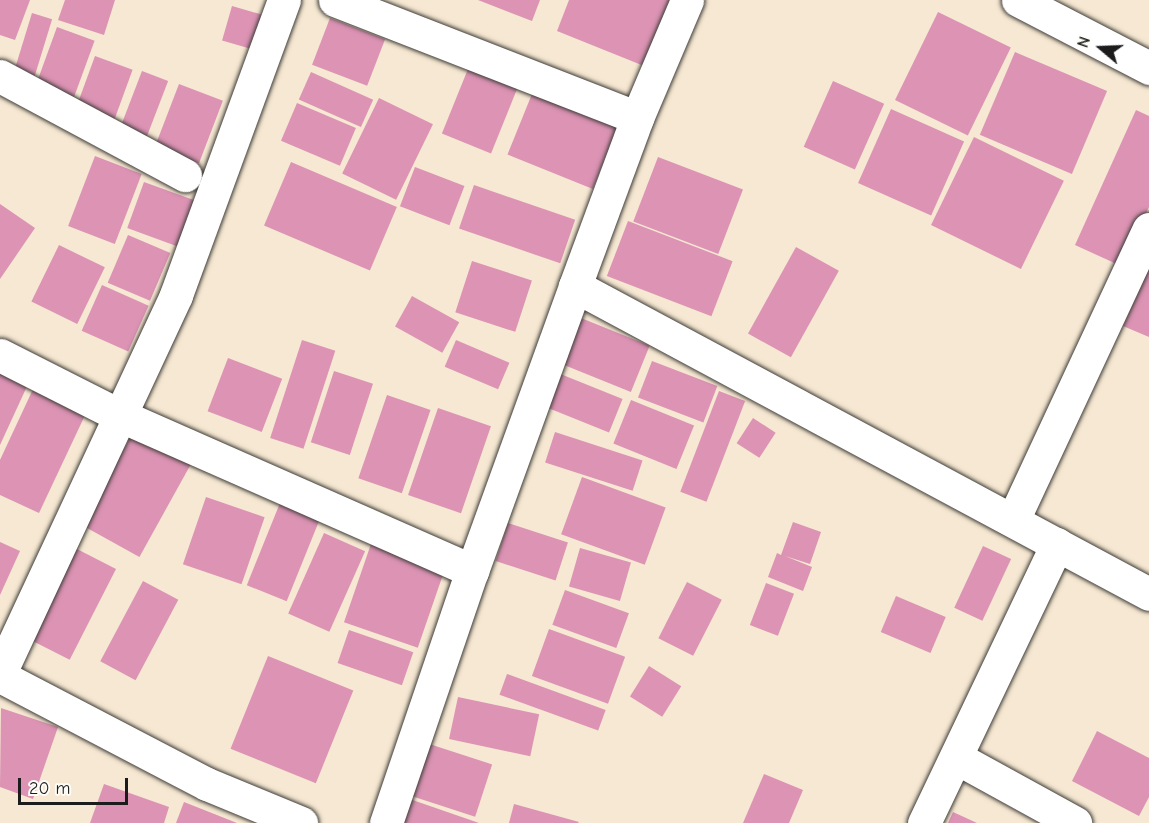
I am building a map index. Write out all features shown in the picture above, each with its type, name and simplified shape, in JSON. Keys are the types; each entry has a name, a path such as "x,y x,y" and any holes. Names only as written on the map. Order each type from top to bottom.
{"street":[{"path":"285,0 176,295 0,674 207,784 301,823"},
{"path":"335,0 637,118"},
{"path":"386,823 472,571 575,286 637,118 687,0"},
{"path":"1018,0 1149,68"},
{"path":"0,76 185,175"},
{"path":"1013,520 1149,229"},
{"path":"575,286 1149,594"},
{"path":"0,355 119,415 472,571"},
{"path":"924,823 957,758 1057,544"},
{"path":"957,758 1075,823"}],"building":[{"path":"0,0 30,0 15,40 0,35"},
{"path":"65,0 115,0 104,35 58,20"},
{"path":"478,0 540,0 532,21"},
{"path":"569,0 675,0 649,68 557,31"},
{"path":"232,6 266,16 256,50 222,41"},
{"path":"938,12 1011,48 968,136 895,100"},
{"path":"32,13 52,19 33,82 13,76"},
{"path":"330,18 385,39 367,86 312,65"},
{"path":"57,27 95,41 74,97 36,83"},
{"path":"1015,52 1107,91 1072,174 980,135"},
{"path":"95,56 133,70 113,122 76,109"},
{"path":"470,64 519,84 491,153 442,134"},
{"path":"142,71 168,81 145,141 119,131"},
{"path":"311,72 373,100 361,127 299,99"},
{"path":"833,81 884,104 855,170 804,147"},
{"path":"179,84 223,101 199,163 155,147"},
{"path":"536,84 621,118 593,189 508,154"},
{"path":"379,98 433,124 396,200 342,173"},
{"path":"297,103 356,128 340,166 281,141"},
{"path":"891,109 964,142 931,216 858,183"},
{"path":"1136,110 1149,116 1149,207 1121,266 1075,245"},
{"path":"974,137 1064,181 1021,269 931,225"},
{"path":"95,156 142,174 115,244 68,226"},
{"path":"658,157 743,190 718,254 633,221"},
{"path":"291,162 397,207 370,270 264,226"},
{"path":"415,167 464,186 449,225 400,206"},
{"path":"144,182 199,202 182,248 127,228"},
{"path":"474,185 575,220 560,263 459,228"},
{"path":"0,204 35,228 0,279"},
{"path":"628,221 733,261 711,316 607,276"},
{"path":"128,235 170,253 150,301 108,283"},
{"path":"59,245 105,267 77,324 31,302"},
{"path":"796,247 839,271 791,357 748,334"},
{"path":"472,261 532,280 515,332 455,312"},
{"path":"1149,269 1149,337 1123,326"},
{"path":"102,285 149,306 128,351 82,331"},
{"path":"412,296 459,322 442,353 395,327"},
{"path":"581,318 650,346 631,392 562,364"},
{"path":"302,340 335,351 303,449 270,438"},
{"path":"456,340 509,363 498,389 445,367"},
{"path":"228,358 282,379 262,432 208,411"},
{"path":"652,361 717,386 703,422 638,397"},
{"path":"0,369 29,382 0,445"},
{"path":"334,371 373,384 350,455 311,442"},
{"path":"553,371 623,399 609,432 540,404"},
{"path":"34,387 87,411 39,513 0,495 0,460"},
{"path":"719,391 745,401 706,502 680,492"},
{"path":"387,395 430,410 402,493 358,478"},
{"path":"631,400 694,425 676,469 613,444"},
{"path":"438,408 491,426 461,513 408,495"},
{"path":"753,418 776,433 759,458 737,443"},
{"path":"136,427 194,459 139,557 82,525"},
{"path":"555,432 642,460 633,491 545,462"},
{"path":"582,477 666,507 645,565 561,534"},
{"path":"206,497 265,517 242,584 183,564"},
{"path":"282,498 322,514 287,601 247,585"},
{"path":"793,522 821,532 810,564 785,556 812,567 803,591 768,577 777,553 781,555"},
{"path":"508,523 568,542 556,581 496,561"},
{"path":"324,533 365,551 329,632 288,613"},
{"path":"372,541 446,566 418,648 344,622"},
{"path":"0,542 20,551 0,595"},
{"path":"983,546 1011,559 982,621 954,608"},
{"path":"75,548 116,569 70,660 29,639"},
{"path":"580,548 631,563 620,601 569,586"},
{"path":"143,581 178,600 136,680 100,661"},
{"path":"687,582 722,600 693,656 658,638"},
{"path":"766,583 794,594 778,636 750,625"},
{"path":"565,590 629,613 616,648 552,625"},
{"path":"896,596 946,617 930,653 881,632"},
{"path":"549,629 625,657 608,704 532,676"},
{"path":"349,630 413,652 402,685 338,663"},
{"path":"268,656 353,690 316,783 231,749"},
{"path":"649,666 681,686 662,717 630,697"},
{"path":"507,674 606,710 598,731 499,695"},
{"path":"458,697 539,714 530,756 449,739"},
{"path":"1,708 58,727 33,799 0,787"},
{"path":"1097,731 1149,758 1149,797 1139,816 1072,781"},
{"path":"417,740 492,764 475,817 400,792"},
{"path":"764,774 803,790 789,823 743,823"},
{"path":"104,784 169,807 164,823 90,823"},
{"path":"401,796 479,823 392,823"},
{"path":"184,802 237,823 176,823"},
{"path":"514,804 579,822 509,823"},
{"path":"953,812 977,823 948,823"}]}
